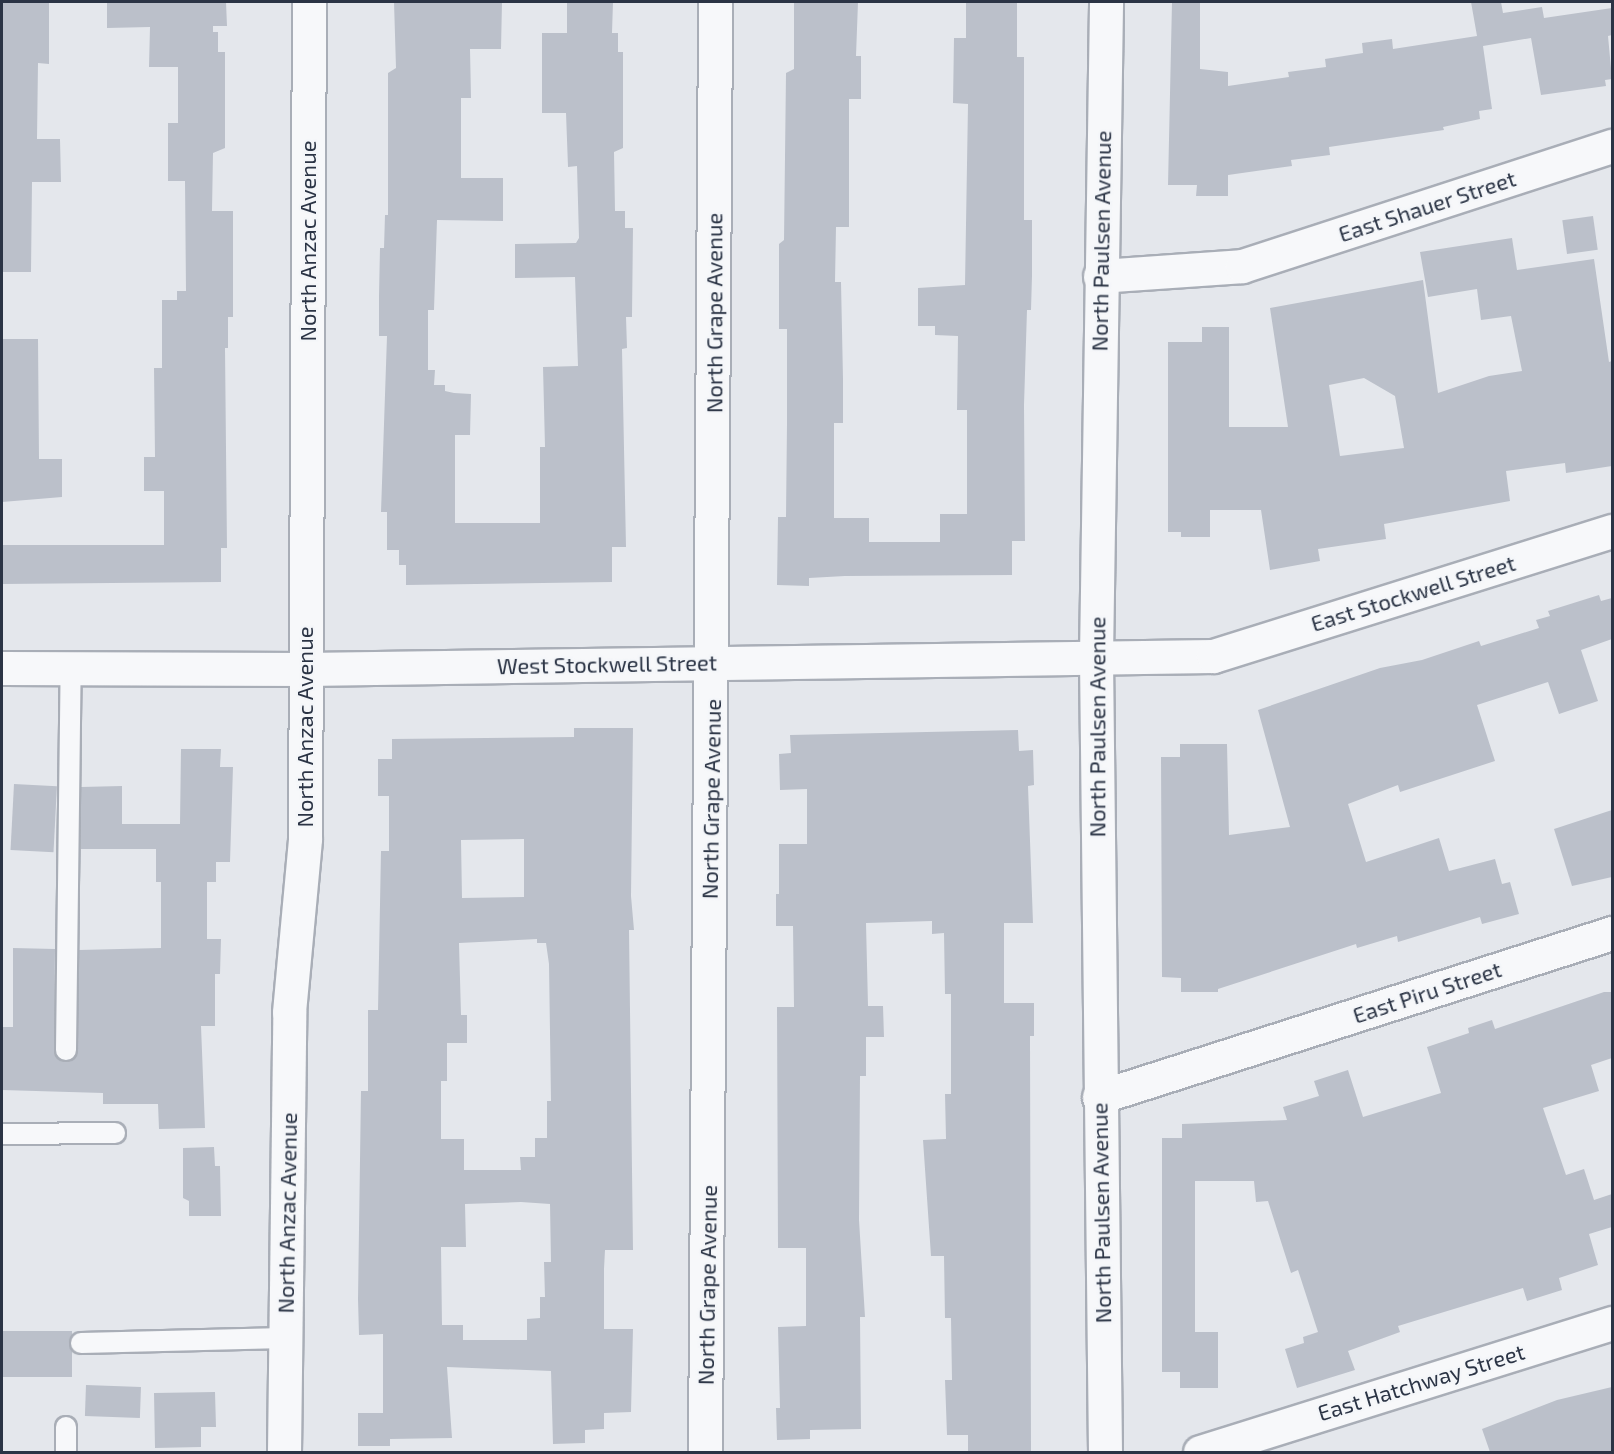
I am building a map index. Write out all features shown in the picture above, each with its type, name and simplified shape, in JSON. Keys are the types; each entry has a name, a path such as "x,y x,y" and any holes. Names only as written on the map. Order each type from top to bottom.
{"street":[{"name":"North Anzac Avenue","path":"284,1452 289,1012 305,838 309,2"},
{"name":"North Grape Avenue","path":"705,1452 713,663 715,2"},
{"name":"North Paulsen Avenue","path":"1105,1452 1099,1097 1096,656 1100,276 1106,2"},
{"name":"East Shauer Street","path":"1100,276 1242,266 1612,146"},
{"name":"East Stockwell Street","path":"1213,656 1612,531"},
{"name":"West Stockwell Street","path":"2,668 305,669 1213,656"},
{"name":"East Piru Street","path":"1099,1097 1612,933"},
{"name":"East Hatchway Street","path":"1215,1447 1612,1323"}],"lane":[{"path":"66,1050 71,668"},
{"path":"2,1134 115,1133"},
{"path":"81,1342 285,1338"},
{"path":"66,1427 66,1452"}],"building":[{"path":"2,2 49,3 49,64 38,63 37,139 60,139 61,182 32,182 31,272 2,272"},
{"path":"107,2 226,2 227,26 213,26 213,32 218,32 218,52 225,52 225,148 213,153 212,211 233,211 233,317 228,317 228,348 225,348 227,548 221,548 221,582 3,584 3,545 164,545 164,491 144,491 144,457 155,457 154,368 162,368 162,300 177,300 177,291 186,291 185,181 168,181 168,123 178,123 178,67 149,67 150,27 107,28"},
{"path":"394,2 502,2 501,49 470,49 471,98 461,98 461,178 503,178 503,221 437,220 434,310 428,310 428,370 435,370 434,385 445,385 445,391 471,394 470,435 455,435 455,523 540,523 540,447 545,447 543,367 578,366 575,277 515,278 515,244 576,243 579,238 577,166 568,167 566,113 542,113 542,33 567,33 567,2 613,2 612,33 618,33 618,52 623,52 623,148 614,152 615,211 625,211 625,228 633,228 632,317 626,317 627,348 622,349 626,547 612,547 612,582 406,585 406,565 399,565 399,550 387,550 387,512 381,512 387,336 379,336 379,296 380,248 384,248 385,215 388,215 388,73 396,68"},
{"path":"794,2 858,2 856,56 861,56 861,99 849,99 849,227 836,227 835,282 841,282 843,423 834,423 834,518 869,518 869,542 940,542 940,514 967,514 967,410 957,410 958,336 935,335 935,326 918,326 918,288 965,285 968,104 953,103 954,38 966,38 966,2 1017,2 1017,57 1024,57 1024,220 1032,220 1032,276 1031,310 1027,310 1024,405 1025,541 1012,541 1012,575 845,576 809,578 809,586 777,585 778,517 786,517 787,423 787,329 779,329 779,244 784,240 786,73 794,69"},
{"path":"1172,2 1200,2 1200,69 1228,72 1228,86 1289,77 1288,72 1326,67 1325,59 1363,53 1362,43 1392,39 1393,49 1477,36 1471,2 1501,2 1503,13 1542,7 1544,18 1612,8 1612,35 1608,36 1612,79 1605,80 1606,86 1541,95 1531,38 1483,46 1492,109 1479,111 1480,119 1443,127 1444,130 1329,147 1330,155 1291,160 1292,166 1228,175 1228,196 1196,196 1197,185 1168,185"},
{"path":"1593,216 1598,250 1567,254 1562,220"},
{"path":"1512,238 1517,270 1594,259 1609,362 1612,361 1612,466 1566,473 1565,463 1506,471 1510,501 1384,524 1386,539 1318,549 1320,561 1270,570 1261,510 1210,510 1210,537 1181,537 1181,532 1168,532 1168,342 1202,342 1202,327 1229,327 1229,427 1288,427 1270,308 1423,280 1438,393 1489,376 1522,371 1511,316 1481,320 1477,289 1428,297 1420,252","holes":["1364,378 1395,396 1404,448 1340,456 1329,385"]},
{"path":"2,339 38,339 39,459 62,459 62,497 2,502"},
{"path":"1599,595 1601,601 1612,598 1612,639 1581,650 1598,701 1559,714 1548,682 1477,705 1495,761 1400,792 1398,785 1348,804 1366,862 1439,838 1449,871 1495,859 1502,884 1510,882 1519,914 1482,924 1480,917 1398,942 1397,936 1357,948 1356,944 1218,989 1218,992 1181,992 1181,978 1162,977 1161,757 1180,757 1180,744 1227,744 1229,835 1290,827 1258,710 1380,668 1422,660 1479,641 1481,646 1539,628 1536,620 1550,616 1548,611"},
{"path":"574,728 633,728 631,896 634,930 629,930 633,1250 605,1250 604,1269 604,1329 633,1329 631,1412 604,1413 604,1429 585,1430 585,1443 553,1444 551,1371 447,1367 452,1438 390,1439 390,1446 358,1446 358,1413 383,1413 383,1334 359,1335 358,1299 361,1091 368,1091 368,1010 378,1010 381,851 389,851 389,796 378,796 378,759 392,759 392,739 574,737","holes":["524,839 524,897 462,898 461,840","537,939 537,943 546,943 549,964 551,1101 547,1101 547,1138 535,1138 535,1157 520,1157 521,1170 464,1170 464,1139 441,1139 441,1081 447,1081 447,1043 467,1043 467,1015 461,1015 459,943","521,1202 550,1204 551,1262 544,1262 545,1297 540,1297 540,1318 527,1319 527,1340 463,1340 463,1325 442,1325 441,1247 466,1247 465,1204"]},
{"path":"1018,730 1019,751 1033,750 1034,785 1028,786 1033,923 1004,923 1004,1003 1034,1003 1034,1036 1030,1036 1031,1452 968,1452 968,1435 947,1435 945,1380 952,1380 951,1318 945,1318 944,1256 931,1256 923,1140 946,1139 945,1094 951,1094 951,994 945,994 944,933 932,934 932,921 866,923 868,1006 883,1006 884,1037 866,1037 866,1076 860,1076 859,1220 865,1317 860,1317 861,1429 810,1430 810,1439 777,1440 776,1408 780,1408 778,1327 806,1326 806,1248 778,1248 777,1007 794,1007 793,926 776,926 776,894 779,894 779,844 807,844 807,789 780,790 779,754 791,753 790,735"},
{"path":"181,749 221,749 220,767 233,767 230,862 216,862 216,882 207,882 207,939 221,939 220,974 215,974 215,1026 201,1026 205,1128 159,1129 158,1104 103,1104 103,1093 2,1090 2,1027 13,1027 13,948 55,949 54,1050 59,1060 66,1062 76,1057 78,1050 79,950 161,948 161,882 156,882 156,849 81,849 81,787 122,786 122,824 180,824"},
{"path":"14,784 57,786 53,852 11,850"},
{"path":"1612,810 1612,877 1572,886 1554,829"},
{"path":"1604,992 1612,992 1612,1058 1591,1065 1599,1091 1543,1108 1566,1175 1584,1169 1594,1200 1612,1194 1612,1227 1589,1234 1598,1265 1559,1278 1562,1290 1527,1301 1523,1288 1398,1326 1400,1332 1348,1351 1355,1370 1297,1388 1285,1349 1304,1343 1303,1337 1318,1332 1298,1270 1291,1273 1268,1201 1256,1202 1254,1181 1195,1181 1195,1332 1218,1332 1218,1388 1180,1388 1180,1372 1162,1372 1162,1138 1182,1138 1182,1124 1287,1120 1283,1107 1319,1096 1314,1081 1348,1070 1363,1117 1441,1093 1427,1047 1469,1033 1468,1028 1492,1020 1495,1029"},
{"path":"214,1147 215,1166 220,1166 221,1216 189,1216 189,1201 183,1198 183,1148"},
{"path":"2,1331 72,1331 72,1377 2,1377"},
{"path":"86,1385 141,1387 140,1418 85,1416"},
{"path":"1612,1387 1612,1452 1490,1452 1482,1429 1557,1400"},
{"path":"215,1392 216,1427 201,1427 201,1447 155,1448 154,1393"}]}
